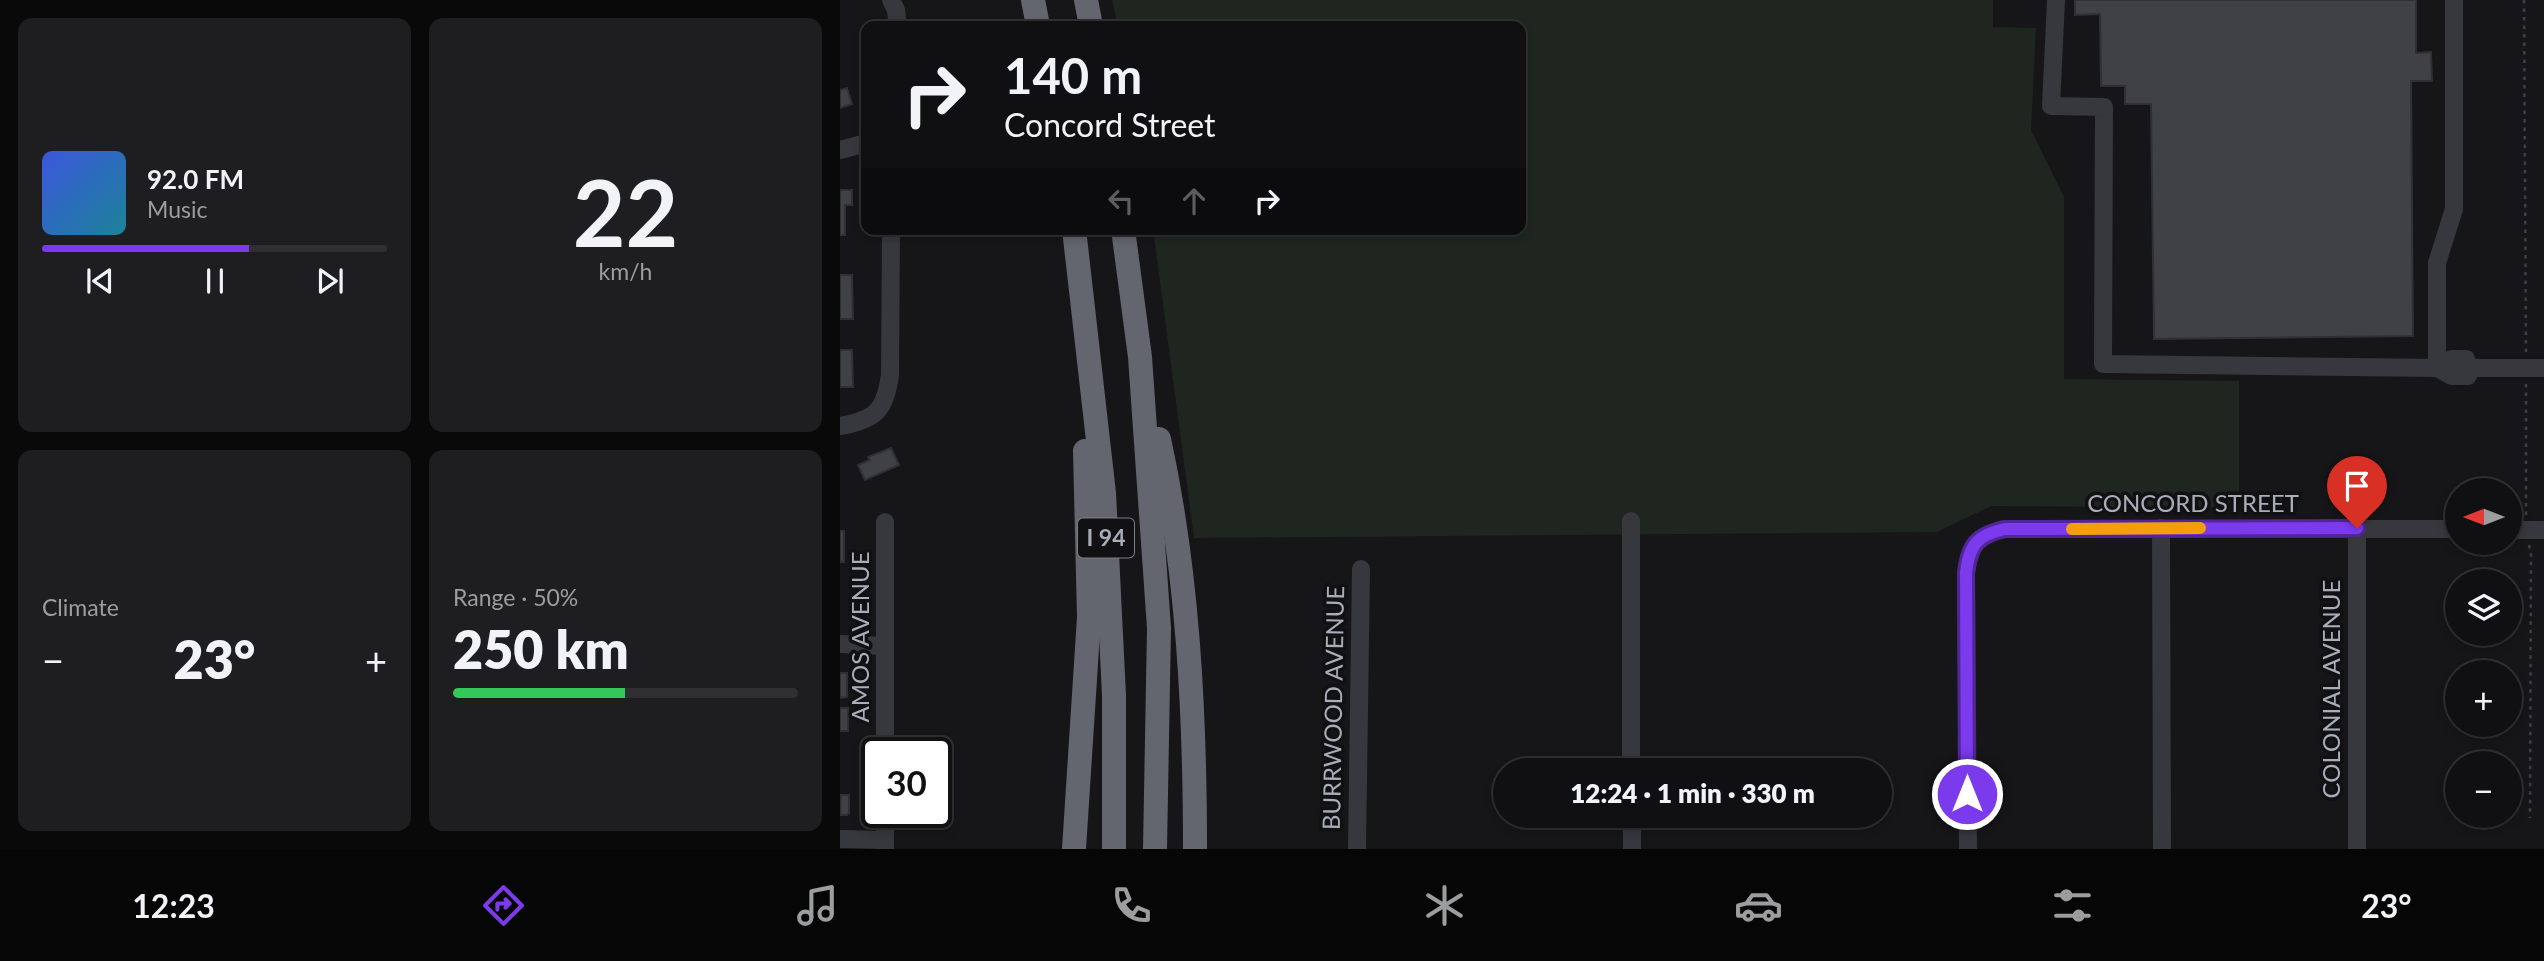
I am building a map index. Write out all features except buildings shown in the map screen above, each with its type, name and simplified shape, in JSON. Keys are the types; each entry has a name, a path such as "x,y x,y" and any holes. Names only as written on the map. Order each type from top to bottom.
{"highway":[{"path":"1032,0 1037,21"},
{"path":"1086,0 1090,21"},
{"name":"I 94","path":"1075,235 1104,493 1114,695 1114,849"},
{"name":"I 94","path":"1124,235 1140,357 1159,628 1155,849"},
{"path":"1073,849 1089,617 1081,279"},
{"path":"1140,357 1171,496 1193,731 1195,849"}],"street":[{"path":"891,0 897,21"},
{"path":"2056,0 2052,106 2104,107 2103,364 2437,368 2452,376 2468,376 2469,368 2535,368"},
{"path":"2437,368 2437,263 2454,209 2454,0"},
{"path":"840,150 861,144"},
{"path":"840,426 876,415 887,395 890,375 891,235"},
{"path":"1631,521 1631,758"},
{"name":"AMOS AVENUE","path":"885,522 885,737"},
{"path":"2161,528 2162,849"},
{"name":"COLONIAL AVENUE","path":"2357,528 2357,849"},
{"name":"CONCORD STREET","path":"1968,849 1966,573 1975,543 1989,532 2005,529 2445,529"},
{"name":"BURRWOOD AVENUE","path":"1357,849 1361,569"},
{"path":"840,644 884,646"},
{"path":"1632,828 1632,849"},
{"path":"840,839 885,845"}],"path":[{"path":"2524,0 2535,368 2527,530 2531,555 2530,818"}],"shaded area":[{"path":"1112,0 1993,0 1993,27 2036,28 2031,130 2064,197 2064,379 2239,381 2239,508 1991,506 1937,532 1194,538 1154,235 1526,235 1526,21 1117,21"}],"slow traffic":[{"path":"2072,529 2200,528"}],"route":[{"path":"1967,794 1966,573 1975,543 1983,536 2005,529 2357,528"}]}
